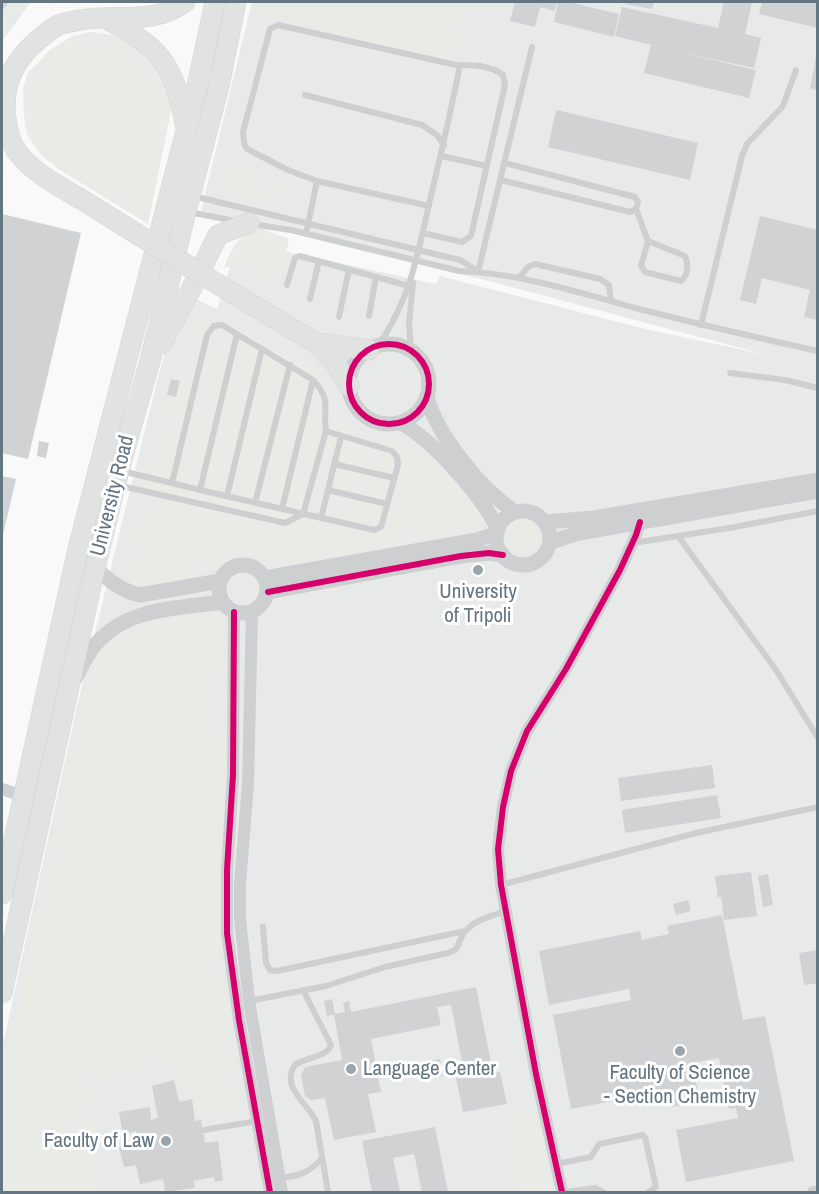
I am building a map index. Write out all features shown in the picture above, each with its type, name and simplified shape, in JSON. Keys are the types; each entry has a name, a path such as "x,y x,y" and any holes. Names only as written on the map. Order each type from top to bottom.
{"highway":[{"path":"185,2 165,14 131,18 82,19 58,25 28,48 12,70 5,95 5,116 9,135 16,151 40,174 316,343 332,359 349,386"},
{"name":"University Road","path":"2,894 78,549 186,129 215,2"},
{"name":"University Road","path":"2,993 117,478 150,362 219,86 236,2"},
{"path":"104,18 143,40 163,59 176,81 186,129"},
{"path":"150,362 195,282 218,235 249,223"},
{"path":"316,343 373,348"}],"street":[{"path":"427,398 417,414 401,423 390,424 370,420 356,406 349,386 354,365 373,348 389,344 411,350 425,366 429,377 427,398 432,415 447,440 494,496 515,512"},
{"path":"266,585 477,540 497,531 504,519 515,512 531,512 544,522 549,531 549,542 543,555 531,564 515,564 503,555 498,548 497,531 484,506 434,447 401,423"},
{"path":"544,522 594,518 818,480"},
{"path":"549,542 579,533 818,491"},
{"path":"563,1192 536,1074 501,885 498,849 503,807 511,771 528,731 567,669 632,543 640,522"},
{"path":"266,585 461,556 503,555"},
{"path":"242,565 256,568 266,585 263,604 252,612 243,614 234,612 222,602 219,592 220,581 228,570 242,565"},
{"path":"96,568 116,586 140,595 220,581"},
{"path":"69,689 90,652 108,632 124,621 139,615 222,602"},
{"path":"234,612 233,775 226,933 270,1192"},
{"path":"252,612 248,784 240,883 240,919 249,1001 282,1192"},
{"path":"2,789 23,796"},
{"path":"813,1192 818,1192"}],"lane":[{"path":"423,233 459,241 469,238 505,78 496,71 478,66 460,65 279,25 272,28 243,132 244,143 252,153 318,181 429,206"},
{"path":"478,272 532,47"},
{"path":"411,350 409,324 414,273 460,65"},
{"path":"701,325 742,156 747,144 783,106 796,70"},
{"path":"305,95 422,125 437,135 444,145"},
{"path":"441,156 487,166"},
{"path":"505,163 634,196 638,202 636,209 648,241 641,266 645,272 681,281 685,277 688,263 685,256 648,241"},
{"path":"501,180 630,212 636,209"},
{"path":"306,234 318,181"},
{"path":"188,203 308,223 460,260 478,272"},
{"path":"188,203 249,223 306,234 459,271 519,278 701,325 818,351"},
{"path":"287,285 295,258 300,256 409,286"},
{"path":"310,298 319,261"},
{"path":"519,278 528,267 535,264 600,279 609,285 611,302"},
{"path":"339,317 349,269"},
{"path":"373,348 398,314 414,273"},
{"path":"369,316 376,277"},
{"path":"117,478 285,523 303,514 326,431 326,402 320,388 313,380 290,365 222,325 214,326 207,335 172,483"},
{"path":"200,490 237,334"},
{"path":"227,496 262,349"},
{"path":"255,503 290,365"},
{"path":"730,373 776,378 818,387"},
{"path":"282,509 313,380"},
{"path":"117,478 172,483 374,531 381,527 398,465 397,457 392,451 326,431"},
{"path":"321,518 341,437"},
{"path":"334,464 394,478"},
{"path":"328,490 387,504"},
{"path":"632,543 818,511"},
{"path":"678,536 776,670 818,738"},
{"path":"501,885 696,833 818,807"},
{"path":"263,927 266,963 270,970 277,970 465,931 479,921 506,911"},
{"path":"249,1001 326,986 385,967 448,953 455,950 465,931"},
{"path":"303,990 331,1044 323,1054 295,1065 291,1076 295,1095 312,1113 316,1121 328,1192"},
{"path":"204,1130 257,1121"},
{"path":"556,1164 591,1156 599,1144 643,1135 656,1187 648,1192"},
{"path":"279,1178 299,1176 309,1171 322,1158"},
{"path":"563,1192 595,1188 603,1192"}],"shaded area":[{"path":"2,2 31,2 2,41"},
{"name":"University of Tripoli","path":"252,2 817,2 817,1192 2,1192 2,1049 78,702 133,478 164,354 196,299 217,309 238,241 436,284 440,276 645,329 767,355 489,281 201,211"},
{"path":"252,2 467,2 452,64 250,12"},
{"path":"92,32 112,35 136,43 157,58 172,106 148,224 60,170 41,155 27,134 23,88 28,73 51,49 72,36"},
{"path":"230,159 283,188 279,208 219,192 214,184 215,172 225,167"},
{"path":"260,228 289,239 279,290 242,264 224,268 236,243 246,234"},
{"path":"206,312 316,368 324,381 338,417 368,441 418,447 451,477 484,517 478,529 275,567 252,555 233,555 208,572 161,584 134,585 124,574 177,361 192,330"},
{"path":"522,519 534,524 539,536 534,548 522,553 510,548 505,536 510,524"},
{"path":"188,616 224,617 218,847 220,958 241,1105 199,1118 176,1067 91,1078 101,1192 2,1192 2,1080 85,687 100,650 133,624"},
{"path":"534,1104 553,1192 521,1192 506,1110"}],"building":[{"path":"2,2 9,2 2,11"},
{"path":"515,2 557,2 554,11 540,7 535,27 510,21"},
{"path":"558,2 568,2 619,14 614,37 554,22"},
{"path":"626,2 654,2 652,9 625,4"},
{"path":"724,2 752,2 745,34 761,38 754,68 674,51 756,70 749,98 644,73 651,45 615,36 622,7 718,28"},
{"path":"762,2 818,2 818,28 759,14"},
{"path":"816,56 818,56 818,90 810,89"},
{"path":"556,110 698,143 690,180 548,147"},
{"path":"2,214 81,233 28,459 2,453"},
{"path":"760,216 818,230 818,320 804,317 810,290 762,278 756,304 740,300"},
{"path":"171,379 180,381 176,397 167,395"},
{"path":"39,441 49,443 46,458 37,456"},
{"path":"2,476 16,479 2,539"},
{"path":"712,765 715,788 621,801 618,778"},
{"path":"717,795 721,818 625,833 622,810"},
{"path":"751,872 757,916 724,920 715,876"},
{"path":"768,874 773,905 763,907 758,876"},
{"path":"688,900 691,911 676,915 673,904"},
{"path":"722,915 743,1020 765,1016 794,1161 686,1182 676,1130 738,1118 736,1108 729,1109 719,1058 692,1063 700,1101 672,1107 669,1090 571,1109 553,1015 631,1000 629,989 549,1005 539,951 640,931 642,940 669,934 667,926"},
{"path":"818,950 818,983 804,985 799,953"},
{"path":"476,987 493,1073 500,1072 507,1104 463,1112 456,1078 465,1077 451,1005 437,1007 441,1025 371,1039 381,1092 368,1094 376,1132 334,1140 325,1098 311,1100 305,1096 301,1075 305,1067 342,1060 334,1015 327,1016 324,1001 332,999 335,1014 345,1012 343,1003 349,1001 351,1012"},
{"path":"440,1059 442,1076 425,1079 422,1063"},
{"name":"Faculty of Law","path":"174,1080 179,1102 192,1099 195,1121 201,1120 205,1143 218,1141 223,1180 215,1182 214,1177 193,1181 195,1188 165,1192 163,1179 140,1184 136,1165 124,1167 119,1147 138,1142 136,1131 123,1135 119,1112 150,1107 151,1120 158,1118 152,1086"},
{"path":"435,1127 448,1192 422,1192 414,1154 393,1158 400,1192 372,1192 362,1141"}],"cycle path":[{"path":"389,344 404,347 417,356 426,369 429,384 426,399 417,412 404,421 389,424 374,421 361,412 352,399 349,384 352,369 361,356 374,347 389,344"},
{"path":"562,1192 536,1074 501,885 498,849 503,807 511,771 527,731 566,669 620,570 640,522"},
{"path":"268,592 461,556 489,553 503,555"},
{"path":"234,612 233,775 227,870 227,933 239,1020 270,1192"}],"place":[{"name":"University of Tripoli","path":"478,570"},
{"name":"Faculty of Science - Section Chemistry","path":"680,1051"},
{"name":"Language Center","path":"351,1069"},
{"name":"Faculty of Law","path":"166,1141"}]}
